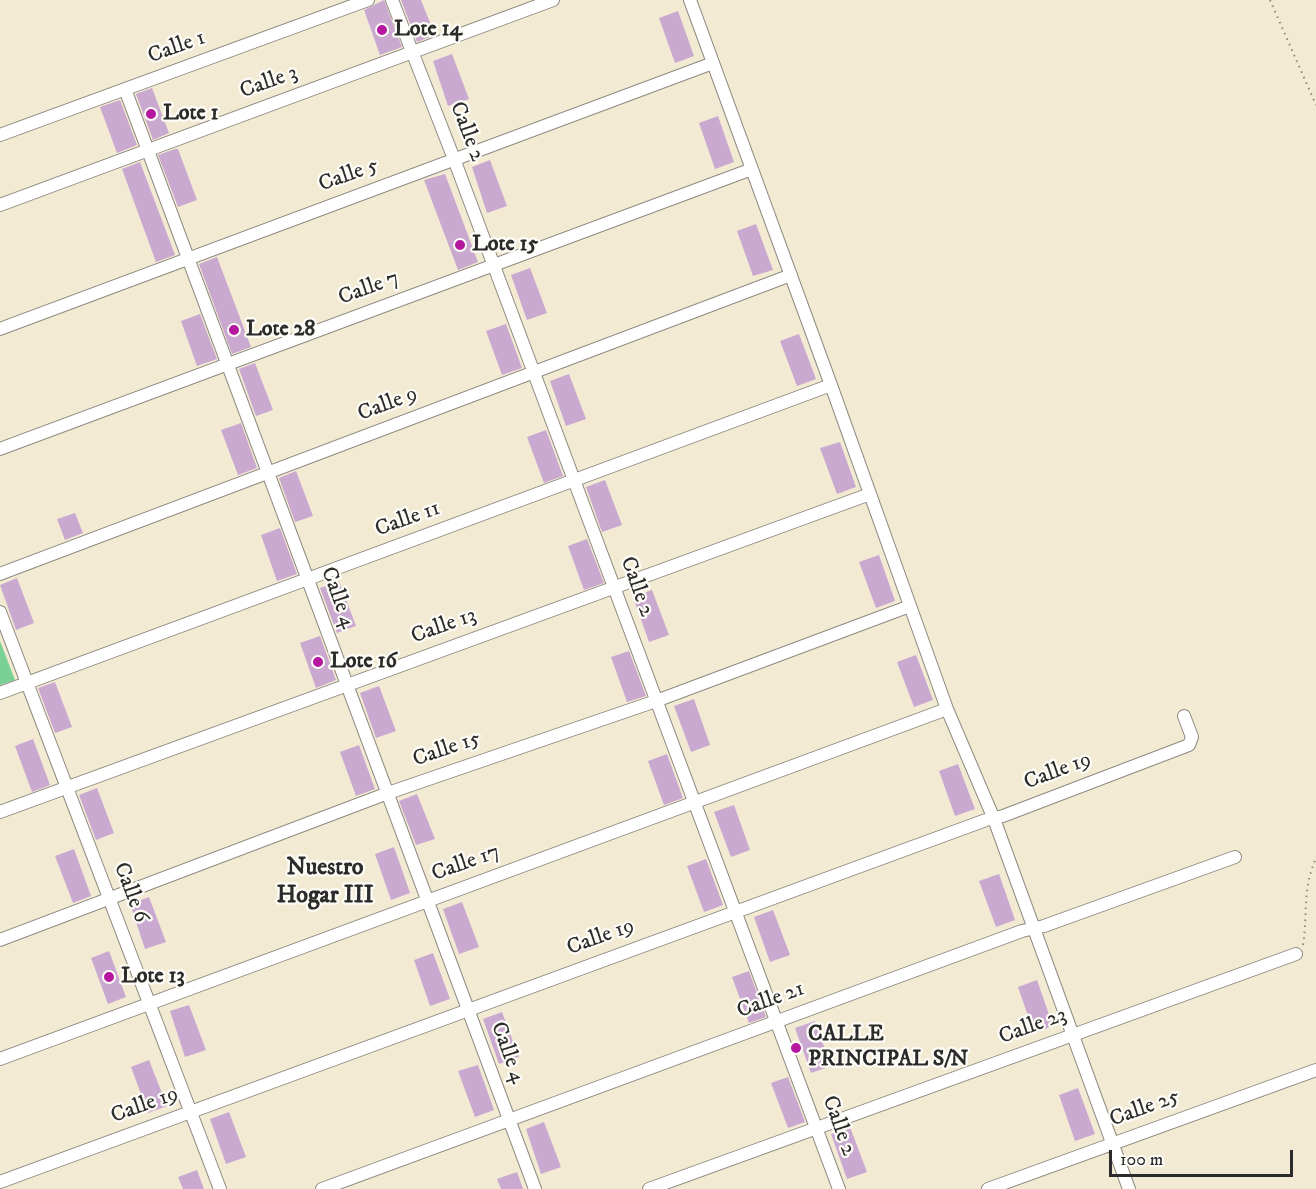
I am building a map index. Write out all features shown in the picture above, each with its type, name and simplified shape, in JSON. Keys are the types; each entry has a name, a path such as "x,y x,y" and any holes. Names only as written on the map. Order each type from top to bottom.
{"street":[{"name":"Calle 1","path":"0,135 368,0"},
{"name":"Calle 2","path":"392,0 454,159 839,1189"},
{"name":"Calle 3","path":"0,205 553,0"},
{"path":"690,0 947,709 994,819 1129,1189"},
{"name":"Calle 5","path":"0,329 713,63"},
{"name":"Calle 4","path":"125,89 535,1189"},
{"name":"Calle 7","path":"0,449 752,169"},
{"name":"Calle 9","path":"0,574 791,275"},
{"name":"Calle 11","path":"0,693 831,385"},
{"name":"Calle 13","path":"0,812 870,494"},
{"name":"Calle 15","path":"0,940 388,793 656,701 910,606"},
{"name":"Calle 6","path":"0,612 220,1189"},
{"name":"Calle 17","path":"0,1059 947,709"},
{"name":"Calle 19","path":"0,1182 735,911 994,819 1189,745 1192,737 1184,716"},
{"name":"Calle 21","path":"322,1189 776,1021 1235,857"},
{"name":"Calle 23","path":"650,1189 1296,954"},
{"name":"Calle 25","path":"988,1189 1316,1070"}],"path":[{"path":"1270,0 1316,105"},
{"path":"1296,954 1303,946 1306,924 1305,891 1316,858"}],"green space":[{"path":"0,641 15,680 0,685"}],"building":[{"name":"Lote 14","path":"384,0 402,47 380,55 364,10"},
{"path":"401,0 421,0 435,35 417,42"},
{"path":"678,11 694,56 675,63 659,18"},
{"path":"452,54 469,99 448,106 433,61"},
{"name":"Lote 1","path":"152,88 169,133 153,140 136,94"},
{"path":"120,100 137,145 117,153 100,107"},
{"path":"718,116 734,162 715,169 699,123"},
{"name":"Lote 1","path":"178,149 197,200 178,207 158,155"},
{"path":"490,160 507,206 487,213 472,167"},
{"path":"140,162 175,255 156,262 122,169"},
{"path":"445,174 478,262 458,270 424,180"},
{"path":"756,224 773,270 753,276 737,231"},
{"path":"217,257 251,347 232,354 199,264"},
{"path":"530,268 547,313 527,320 511,275"},
{"path":"200,314 217,359 197,366 181,321"},
{"name":"Lote 15","path":"506,324 522,368 502,375 486,331"},
{"path":"799,334 816,379 797,386 780,341"},
{"path":"255,363 273,410 256,416 239,369"},
{"path":"569,374 586,419 566,426 550,381"},
{"path":"241,423 257,468 238,475 221,430"},
{"path":"546,430 563,476 544,483 527,437"},
{"path":"840,442 856,487 837,494 820,448"},
{"path":"296,471 313,516 295,522 279,478"},
{"path":"605,480 622,525 602,532 586,487"},
{"path":"75,513 83,533 65,540 57,519"},
{"path":"280,528 297,574 277,581 261,535"},
{"path":"587,539 604,583 584,590 568,546"},
{"path":"879,555 895,601 876,608 859,562"},
{"path":"17,578 34,623 16,630 0,585"},
{"path":"339,581 356,626 337,633 320,588"},
{"path":"652,590 669,635 649,642 633,597"},
{"name":"Lote 16","path":"320,636 336,680 316,688 300,643"},
{"path":"629,651 646,696 627,702 611,657"},
{"path":"916,655 933,700 914,707 897,662"},
{"path":"55,682 72,727 55,733 38,688"},
{"path":"379,686 396,731 376,738 360,693"},
{"path":"694,699 710,745 691,752 674,706"},
{"path":"33,739 50,785 32,792 15,746"},
{"path":"359,745 375,789 356,796 340,752"},
{"path":"667,754 683,798 664,805 648,761"},
{"path":"958,764 975,809 955,816 939,771"},
{"path":"97,788 114,833 96,840 79,795"},
{"path":"417,794 435,839 416,845 399,801"},
{"path":"734,805 750,850 731,857 714,812"},
{"path":"394,847 410,893 391,900 375,854"},
{"path":"74,849 91,896 73,903 55,856"},
{"path":"706,859 723,905 704,912 687,866"},
{"path":"999,874 1015,920 996,927 979,881"},
{"path":"149,897 166,942 145,949 130,904"},
{"path":"462,902 479,947 459,954 443,909"},
{"path":"773,910 790,955 770,962 754,917"},
{"name":"Lote 13","path":"109,951 126,997 108,1004 91,958"},
{"path":"433,953 450,999 430,1006 414,960"},
{"path":"749,971 766,1017 749,1023 732,977"},
{"path":"1037,980 1053,1026 1034,1033 1018,987"},
{"path":"189,1005 206,1050 185,1057 170,1011"},
{"path":"502,1012 519,1057 499,1064 483,1019"},
{"path":"815,1021 831,1066 811,1073 795,1028"},
{"path":"149,1060 167,1106 148,1113 131,1067"},
{"path":"478,1065 494,1110 475,1117 458,1071"},
{"path":"788,1077 805,1122 788,1128 771,1083"},
{"path":"1078,1088 1095,1134 1075,1141 1059,1095"},
{"path":"229,1112 246,1157 226,1164 210,1119"},
{"path":"544,1122 561,1167 541,1174 526,1129"},
{"path":"850,1127 867,1172 847,1179 831,1134"},
{"path":"197,1170 204,1189 183,1189 178,1177"},
{"path":"517,1172 523,1189 501,1189 497,1179"}],"place":[{"name":"Lote 14","path":"382,30"},
{"name":"Lote 1","path":"151,114"},
{"name":"Lote 15","path":"460,245"},
{"name":"Lote 28","path":"234,330"},
{"name":"Lote 16","path":"318,662"},
{"name":"Lote 13","path":"109,977"},
{"name":"CALLE PRINCIPAL S/N","path":"796,1048"}],"district":[{"name":"Nuestro Hogar III","path":"325,883"}]}
